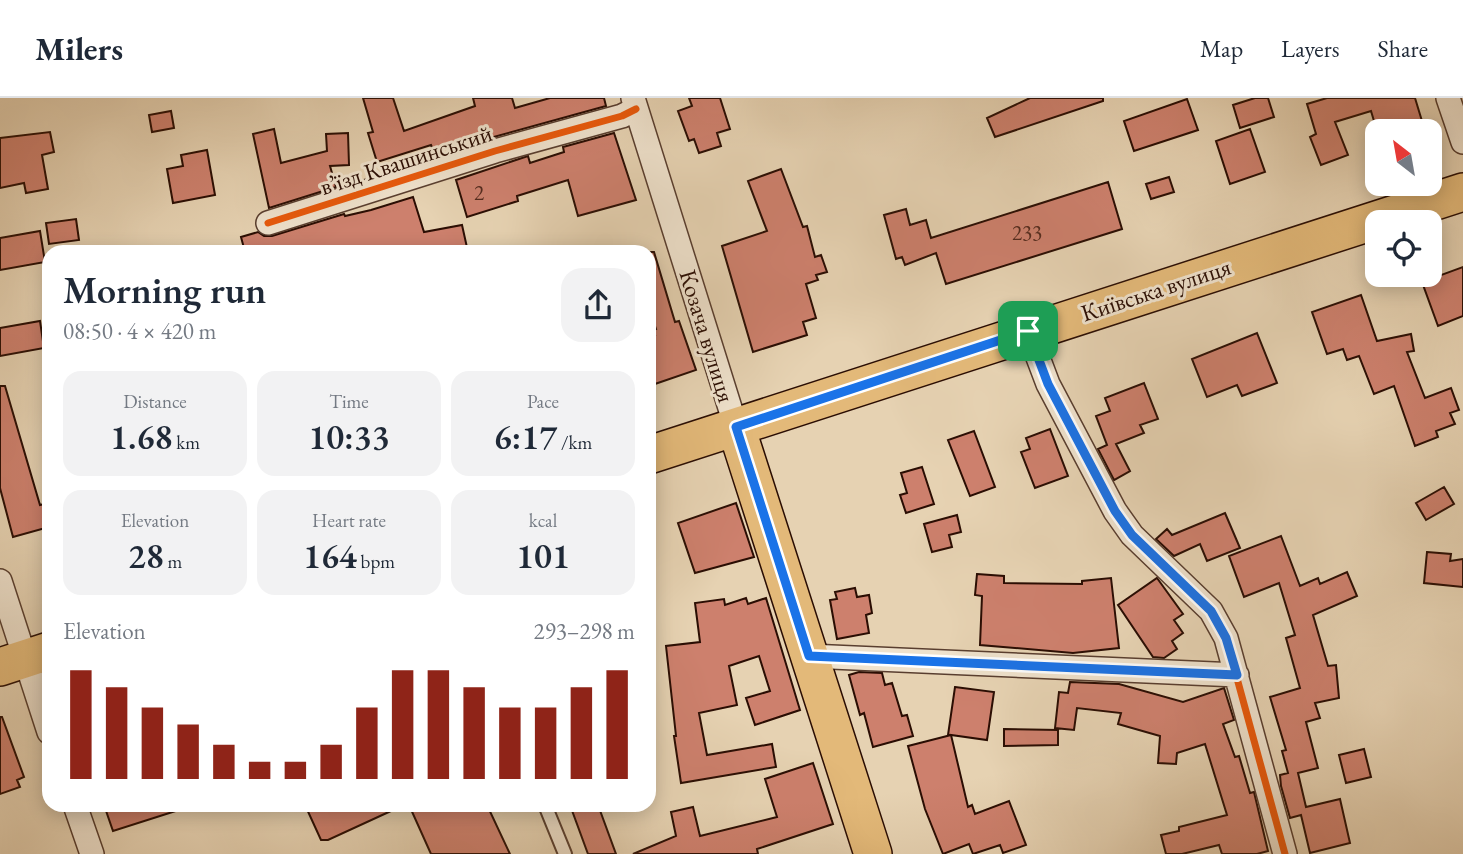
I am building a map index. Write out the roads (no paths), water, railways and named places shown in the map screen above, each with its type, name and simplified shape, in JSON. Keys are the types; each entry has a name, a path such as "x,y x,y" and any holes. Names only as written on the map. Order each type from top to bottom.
{"main road":[{"name":"Київська вулиця","path":"656,453 1463,192"},
{"name":"Козача вулиця","path":"736,427 873,854"}],"street":[{"path":"1448,98 1463,142"},
{"name":"в’їзд Квашинський","path":"268,223 495,150 622,116 635,104"},
{"name":"Козача вулиця","path":"635,104 736,427"},
{"path":"1028,331 1048,384 1115,511 1132,535 1211,611 1226,638 1284,854"},
{"path":"0,581 42,711"},
{"path":"809,656 1237,675"},
{"path":"77,812 92,854"}],"lane":[{"path":"548,812 565,854"}]}
